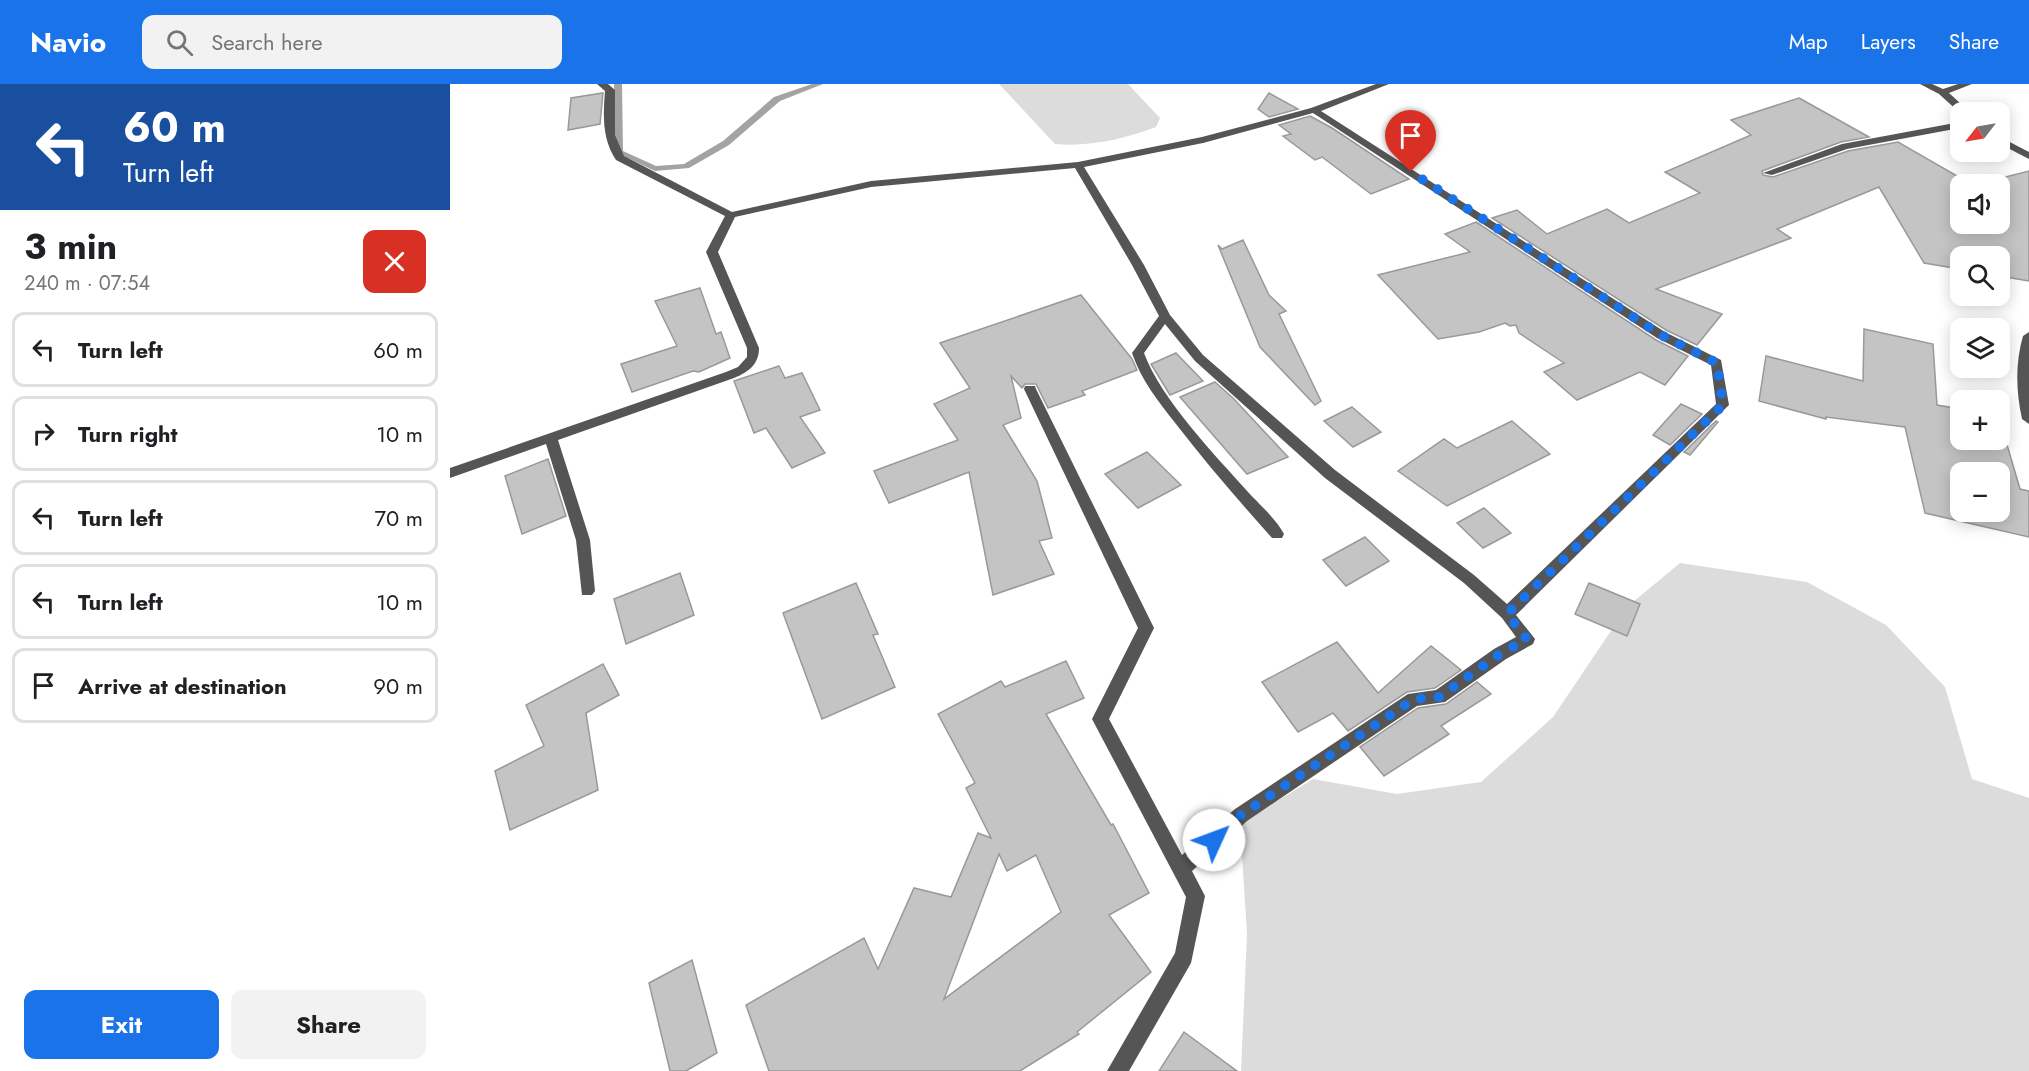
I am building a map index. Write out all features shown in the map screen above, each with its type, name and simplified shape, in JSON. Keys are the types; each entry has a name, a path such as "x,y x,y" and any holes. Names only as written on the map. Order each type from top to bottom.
{"street":[{"path":"602,84 610,90 610,133 614,150 620,158 730,215 871,184 1078,165 1203,140 1314,110 1384,84"},
{"path":"1925,84 1942,92 1954,102"},
{"path":"1942,92 1967,84"},
{"path":"1314,110 1661,335 1717,363 1723,405 1507,614"},
{"path":"1768,173 1845,146 1950,127"},
{"path":"2010,146 2029,156"},
{"path":"1078,165 1138,265 1165,316 1199,358 1330,474 1469,579 1507,614 1527,639 1500,654 1439,697 1414,699 1241,815 1180,869"},
{"path":"450,473 730,375 750,364 754,353 753,348 712,252 730,215"},
{"path":"1165,316 1138,353 1142,366 1154,386 1204,451 1277,534"},
{"path":"2029,336 2023,356 2023,395 2029,419"},
{"path":"1030,389 1146,628 1100,719 1196,896 1184,956 1117,1071"},
{"path":"551,439 583,540 587,591"}],"shaded area":[{"path":"999,84 1128,84 1160,118 1156,127 1132,135 1094,143 1055,144"},
{"path":"1680,563 1807,582 1886,625 1945,687 1972,779 2029,798 2029,1071 1241,1071 1247,934 1240,824 1313,779 1397,794 1481,782 1553,717 1627,607"}],"building":[{"path":"603,93 600,124 568,130 571,98"},
{"path":"1269,93 1298,109 1269,117 1258,109"},
{"path":"1799,98 1869,137 1841,142 1762,171 1763,175 1773,177 1848,151 1898,142 1954,174 1950,174 1950,234 2010,234 2010,176 2029,171 2029,281 2010,278 2010,246 1950,246 1950,267 1924,263 1879,187 1777,229 1791,238 1656,289 1722,314 1697,345 1666,330 1492,218 1517,210 1547,234 1607,209 1629,223 1700,193 1665,172 1751,135 1731,120"},
{"path":"1310,116 1409,179 1371,194 1322,157 1315,160 1283,136 1291,134 1279,125"},
{"path":"1476,222 1656,340 1688,356 1665,385 1640,372 1577,400 1544,372 1564,363 1519,333 1516,325 1510,326 1505,323 1479,332 1438,339 1378,275 1470,252 1445,234"},
{"path":"1243,240 1269,295 1286,311 1279,314 1321,401 1315,405 1260,347 1218,245 1222,249"},
{"path":"700,288 716,334 721,332 730,358 699,372 693,371 632,392 621,364 677,346 655,301"},
{"path":"1081,295 1132,359 1137,370 1082,391 1085,395 1048,408 1036,384 1025,384 1022,388 1011,376 1021,418 1003,425 1037,481 1052,538 1039,541 1054,574 993,595 969,472 889,503 874,471 958,440 934,404 970,388 940,343"},
{"path":"1864,329 1933,344 1937,405 1950,407 1950,450 2009,450 2020,489 2029,491 2029,537 1964,522 2010,522 2010,462 1950,462 1950,519 1925,513 1905,427 1826,417 1826,419 1759,401 1766,356 1863,381"},
{"path":"1176,353 1203,381 1170,395 1151,364"},
{"path":"779,366 785,378 802,373 820,410 800,417 825,453 792,468 766,428 754,433 734,381"},
{"path":"1215,382 1288,457 1247,474 1180,397"},
{"path":"1681,404 1702,414 1670,445 1653,435"},
{"path":"1352,407 1381,432 1353,447 1324,421"},
{"path":"1512,421 1550,454 1447,506 1398,471 1444,439 1457,448"},
{"path":"1716,421 1718,422 1690,455 1684,452"},
{"path":"1147,452 1181,485 1138,508 1105,474"},
{"path":"548,459 566,516 522,534 505,476"},
{"path":"1484,508 1511,533 1483,548 1457,523"},
{"path":"1365,537 1389,561 1346,586 1323,560"},
{"path":"680,573 694,615 626,644 614,599"},
{"path":"856,583 878,634 873,635 895,687 822,719 783,613"},
{"path":"1589,583 1640,604 1627,636 1575,614"},
{"path":"1337,642 1378,693 1431,646 1461,670 1435,688 1407,692 1348,731 1333,713 1298,732 1262,682"},
{"path":"1066,661 1084,698 1046,714 1111,825 1113,824 1149,893 1109,915 1151,972 1077,1032 1079,1034 1020,1071 769,1071 746,1005 864,938 878,969 914,888 951,897 978,833 991,838 966,788 975,783 938,714 1001,681 1005,687","holes":["999,854 1007,871 1036,855 1061,912 944,999"]},
{"path":"603,664 619,695 586,713 598,790 510,830 495,771 544,746 526,705"},
{"path":"1477,682 1491,694 1441,726 1449,734 1384,776 1360,747 1418,708 1446,704"},
{"path":"692,960 717,1053 686,1071 670,1071 649,983"},
{"path":"1184,1032 1237,1071 1159,1071"}],"waterway":[{"path":"618,84 619,152 655,169 686,166 726,143 777,99 819,84"}],"route":[{"path":"1214,840 1241,815 1414,699 1439,697 1500,654 1527,639 1507,614 1723,405 1717,363 1661,335 1411,172"}]}
